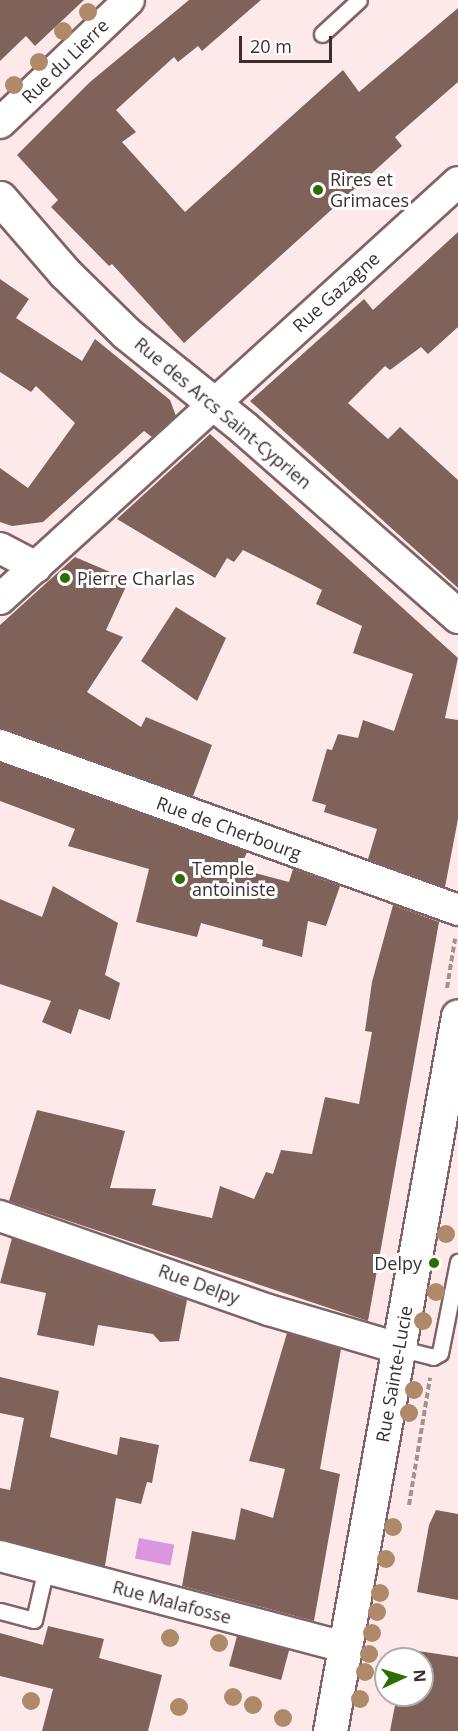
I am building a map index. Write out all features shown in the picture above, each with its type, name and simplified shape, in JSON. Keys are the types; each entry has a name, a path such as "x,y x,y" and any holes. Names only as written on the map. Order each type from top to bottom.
{"street":[{"name":"Rue du Lierre","path":"0,123 125,1"},
{"name":"Rue Gazagne","path":"0,599 458,182"},
{"name":"Rue des Arcs Saint-Cyprien","path":"0,198 65,273 126,333 214,403 458,616"},
{"path":"0,548 36,567"},
{"name":"Rue de Cherbourg","path":"0,745 458,910"},
{"name":"Rue Sainte-Lucie","path":"330,1731 458,1016"},
{"name":"Rue Delpy","path":"0,1216 227,1292 269,1311 398,1348"},
{"name":"Rue Malafosse","path":"0,1556 345,1647"}],"lane":[{"path":"322,34 359,0"},
{"path":"398,1348 434,1357 443,1345 458,1262"},
{"path":"0,1611 34,1620 46,1568"}],"path":[{"path":"409,1505 434,1357"}],"shaded area":[{"path":"139,1538 174,1545 170,1565 135,1559"}],"building":[{"path":"0,0 84,0 35,46 26,36 0,61"},
{"path":"189,0 261,0 202,51 198,46 178,62 174,57 116,110 136,132 122,142 185,212 343,70 359,92 458,8 458,82 395,137 402,146 184,343 112,264 109,266 51,207 58,200 17,155 90,82"},
{"path":"458,232 458,327 428,354 421,347 390,370 385,366 348,403 388,439 400,427 458,480 458,588 250,401 364,299 373,310"},
{"path":"0,279 29,299 16,318 82,361 95,339 170,400 176,416 152,437 144,431 43,522 12,526 0,522 0,468 28,488 75,423 36,386 31,392 0,372"},
{"path":"210,434 458,658 445,718 458,720 458,819 445,887 368,859 377,829 324,812 326,805 312,801 327,749 332,750 338,734 358,738 363,720 394,731 413,674 353,653 362,626 316,604 322,590 243,550 234,562 227,558 215,578 117,519"},
{"path":"75,557 129,580 106,630 123,637 87,692 141,727 146,717 212,745 193,796 0,728 0,625"},
{"path":"176,607 226,638 197,701 141,661"},
{"path":"0,763 247,852 240,869 289,882 293,869 340,886 326,926 308,921 302,957 262,946 263,940 201,923 197,937 136,922 149,869 68,846 75,829 0,801"},
{"path":"53,886 118,923 105,975 120,983 110,1020 79,1009 71,1034 42,1022 51,1001 0,984 0,899 42,917"},
{"path":"393,905 439,922 368,1321 9,1201 37,1110 125,1131 110,1188 156,1189 152,1205 212,1218 220,1186 254,1199 266,1172 273,1174 281,1150 312,1154 325,1097 359,1104 372,1032 365,1031 372,982"},
{"path":"12,1238 187,1300 179,1341 160,1342 153,1334 98,1325 94,1346 37,1335 46,1293 0,1283"},
{"path":"287,1333 341,1349 320,1469 340,1474 314,1621 182,1586 192,1531 235,1540 241,1508 273,1518 285,1469 249,1461"},
{"path":"0,1377 59,1391 50,1437 117,1455 120,1437 159,1445 152,1483 147,1482 141,1504 116,1498 105,1566 0,1539 0,1488 10,1490 24,1418 0,1413"},
{"path":"436,1510 458,1514 458,1600 417,1592 429,1525"},
{"path":"48,1626 104,1639 99,1658 162,1675 148,1731 42,1731 53,1689 0,1676 0,1633 43,1645"},
{"path":"237,1636 289,1650 281,1680 229,1666"},
{"path":"434,1653 458,1657 458,1731 390,1731 395,1707 434,1707"}],"place":[{"name":"Rires et Grimaces","path":"318,190"},
{"name":"Pierre Charlas","path":"65,578"},
{"name":"Temple antoiniste","path":"180,879"},
{"name":"Delpy","path":"434,1263"}]}
